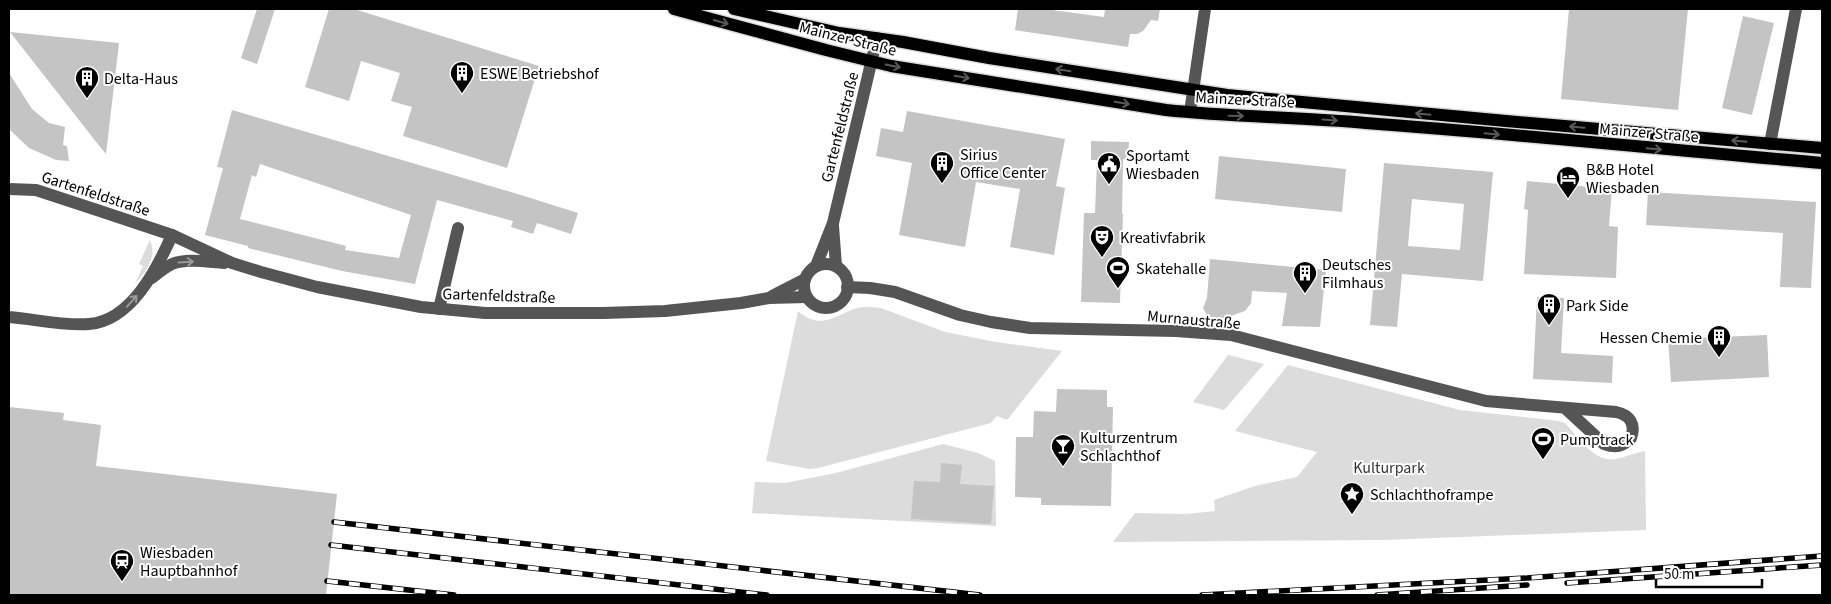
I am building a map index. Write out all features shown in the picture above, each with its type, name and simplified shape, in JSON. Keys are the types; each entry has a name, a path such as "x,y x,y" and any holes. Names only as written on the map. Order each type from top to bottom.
{"main road":[{"name":"Mainzer Straße","path":"674,9 872,62 1064,94 1190,112 1225,116 1282,117 1366,123 1822,163"},
{"name":"Mainzer Straße","path":"734,9 821,29 989,58 1236,96 1822,148"}],"street":[{"path":"1190,112 1205,9"},
{"path":"1770,144 1796,9"},
{"name":"Gartenfeldstraße","path":"816,266 833,224 877,38"},
{"name":"Gartenfeldstraße","path":"9,188 42,192 172,235 232,263 317,287 392,303 439,310 506,314 665,311 769,298 807,297"},
{"name":"Gartenfeldstraße","path":"833,224 836,266"},
{"path":"439,310 458,228"},
{"name":"Gartenfeldstraße","path":"9,317 78,325 96,324 111,319 122,312 134,300 146,283 172,235"},
{"name":"Gartenfeldstraße","path":"146,283 164,269 176,263 232,263"},
{"path":"828,264 836,266 846,277 848,287 844,298 839,303 828,308 816,305 807,297 804,285 805,279 816,266 828,264"},
{"name":"Gartenfeldstraße","path":"769,298 805,279"},
{"name":"Murnaustraße","path":"848,287 895,292 960,315 1030,328 1176,331 1231,335 1486,401 1622,413 1632,424 1631,438 1619,446 1612,447 1604,444 1565,408"}],"green space":[{"path":"150,240 153,252 150,264 135,284 143,266 139,264"},
{"path":"856,308 881,308 945,332 996,342 1062,351 1007,420 997,416 991,423 818,468 809,469 766,461 798,311 806,317 819,321 833,318"},
{"path":"1228,355 1264,364 1224,410 1193,402"},
{"name":"Kulturpark","path":"1288,365 1460,410 1559,421 1565,423 1593,453 1607,459 1615,459 1645,451 1646,530 1383,540 1113,542 1135,513 1186,514 1215,511 1214,500 1255,486 1297,477 1317,452 1235,431"},
{"path":"943,444 978,453 995,461 996,526 752,513 755,482 785,483 836,473"}],"building":[{"path":"257,9 275,9 257,64 241,58"},
{"name":"ESWE Betriebshof","path":"329,9 354,9 539,66 507,168 403,136 412,107 391,101 400,73 361,61 349,101 305,87"},
{"path":"1018,9 1045,9 1104,17 1105,9 1160,9 1158,21 1151,20 1143,31 1137,34 1130,34 1128,47 1015,30"},
{"path":"1569,9 1688,9 1678,110 1561,99"},
{"path":"1743,16 1774,23 1752,115 1722,108"},
{"name":"Delta-Haus","path":"10,32 119,43 106,154 97,143"},
{"path":"9,73 32,109 49,123 65,127 63,145 67,146 69,161 56,160 29,148 9,129"},
{"path":"232,110 578,213 571,234 537,223 533,234 511,227 513,221 437,200 415,284 342,271 248,248 248,246 205,235 223,168 217,167","holes":["260,164 411,215 399,258 345,250 346,246 240,219 252,175 256,177"]},
{"name":"Sirius Office Center","path":"907,111 1065,139 1056,186 1065,188 1054,255 1010,247 1020,189 976,182 965,247 899,235 912,163 876,156 881,128 903,132"},
{"name":"Kreativfabrik","path":"1091,141 1129,142 1128,160 1123,159 1120,303 1081,302 1084,213 1095,213 1097,160 1091,160"},
{"path":"1219,156 1346,169 1342,212 1215,199"},
{"path":"1384,163 1493,172 1483,281 1402,274 1397,327 1370,325","holes":["1412,199 1464,204 1460,250 1408,246"]},
{"path":"1527,181 1612,189 1609,226 1618,227 1616,278 1524,274 1528,210 1524,209"},
{"path":"1648,192 1816,202 1811,288 1780,287 1783,233 1646,225"},
{"name":"Deutsches Filmhaus","path":"1210,259 1326,270 1320,327 1282,326 1287,293 1252,291 1251,303 1245,311 1219,319 1208,317 1203,308 1207,298"},
{"name":"Park Side","path":"1537,297 1564,298 1561,353 1613,356 1612,383 1533,379"},
{"name":"Hessen Chemie","path":"1767,335 1769,377 1671,382 1668,339"},
{"name":"Kulturzentrum Schlachthof","path":"1057,389 1107,390 1107,407 1113,407 1111,506 1041,505 1041,498 1015,497 1016,437 1033,437 1034,411 1056,412"},
{"name":"Wiesbaden Hauptbahnhof","path":"9,407 64,413 63,420 101,425 96,466 337,494 326,595 9,595"},
{"path":"941,463 962,465 960,484 994,486 991,524 911,519 914,481 940,482"}],"railway":[{"path":"334,522 980,595"},
{"path":"331,545 767,595"},
{"path":"1202,595 1527,578 1822,556"},
{"path":"1567,583 1822,565"},
{"path":"327,581 454,595"},
{"path":"1377,595 1527,585"}],"place":[{"name":"ESWE Betriebshof","path":"462,94"},
{"name":"Delta-Haus","path":"87,99"},
{"name":"Sirius Office Center","path":"942,184"},
{"name":"Sportamt Wiesbaden","path":"1109,185"},
{"name":"B&B Hotel Wiesbaden","path":"1568,199"},
{"name":"Kreativfabrik","path":"1102,258"},
{"name":"Skatehalle","path":"1118,289"},
{"name":"Deutsches Filmhaus","path":"1305,294"},
{"name":"Park Side","path":"1549,326"},
{"name":"Hessen Chemie","path":"1719,358"},
{"name":"Pumptrack","path":"1543,460"},
{"name":"Kulturzentrum Schlachthof","path":"1063,467"},
{"name":"Schlachthoframpe","path":"1352,515"},
{"name":"Wiesbaden Hauptbahnhof","path":"122,582"}]}
